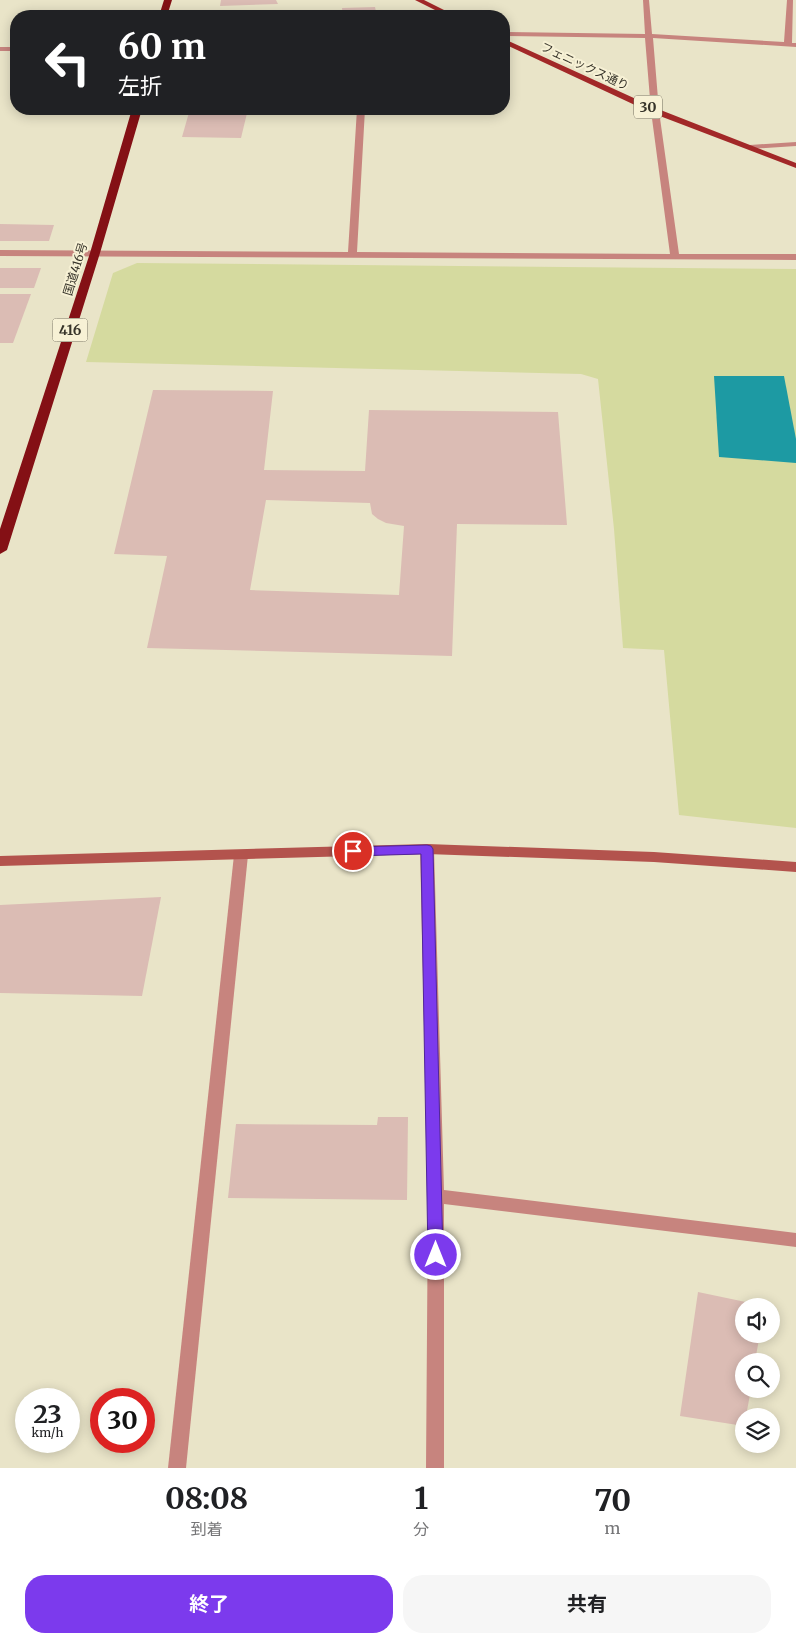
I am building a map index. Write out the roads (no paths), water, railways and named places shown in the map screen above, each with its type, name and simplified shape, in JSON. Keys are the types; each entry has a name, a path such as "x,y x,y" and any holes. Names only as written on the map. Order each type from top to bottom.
{"highway":[{"name":"国道416号","path":"0,550 95,253 135,115"}],"main road":[{"path":"418,0 439,10"},
{"name":"フェニックス通り","path":"510,44 655,110 796,166"}],"street":[{"path":"646,0 655,110 675,256"},
{"path":"510,34 650,35 792,44 790,0"},
{"path":"352,254 361,115"},
{"path":"750,147 796,144"},
{"path":"0,253 796,257"},
{"path":"427,849 436,1196 435,1468"},
{"path":"0,861 427,849 614,855 796,867"},
{"path":"177,1468 241,854"},
{"path":"436,1196 796,1240"}],"water":[{"path":"714,376 784,376 796,439 796,463 719,457"}]}
